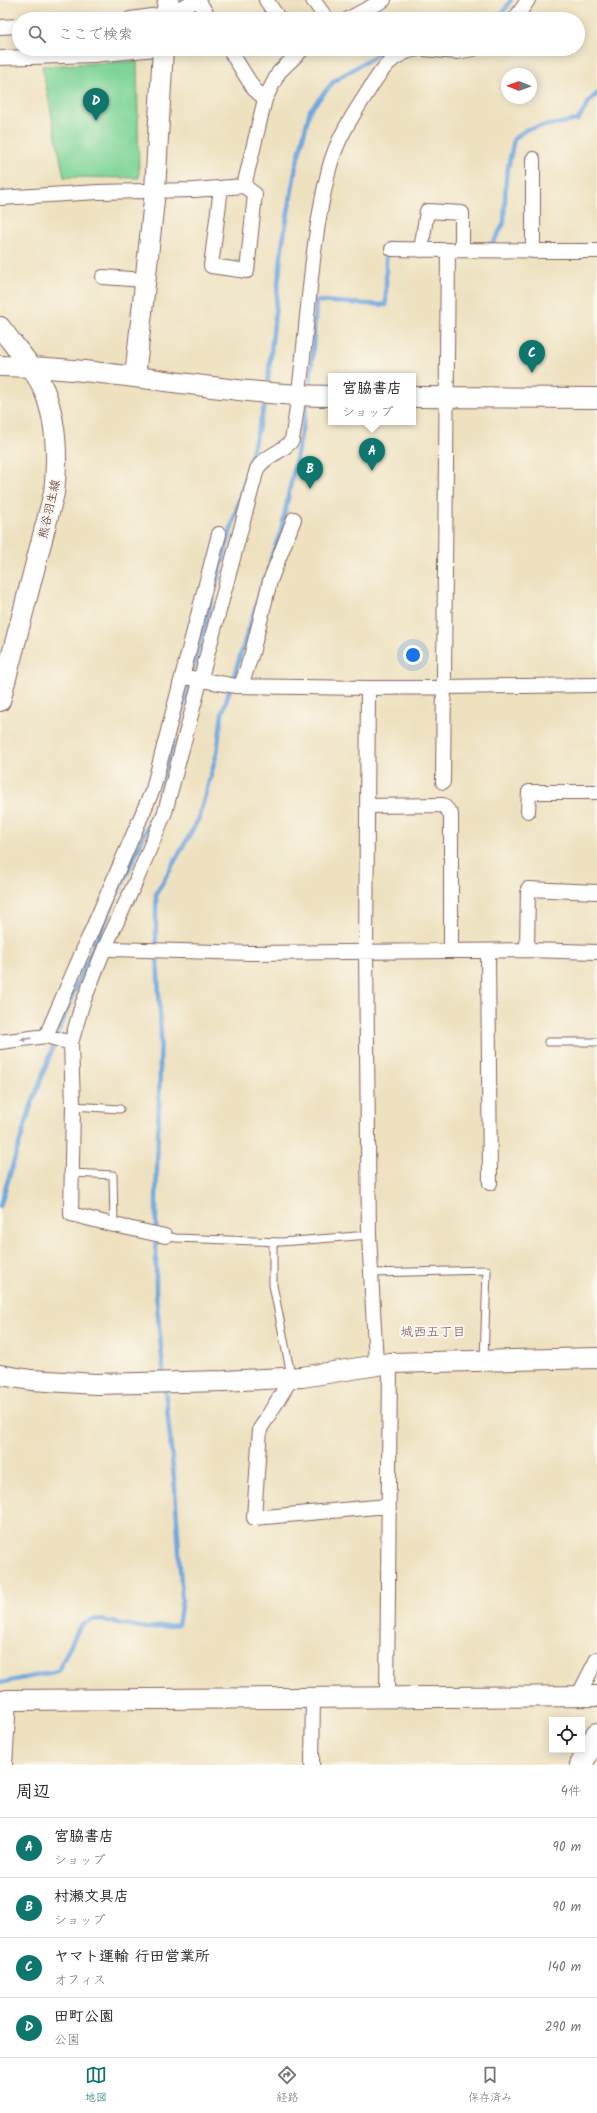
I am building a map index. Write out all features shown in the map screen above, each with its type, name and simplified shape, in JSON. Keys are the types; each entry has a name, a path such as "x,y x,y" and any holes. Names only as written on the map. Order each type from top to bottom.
{"highway":[{"path":"581,1765 597,1734"}],"street":[{"path":"167,11 198,0 206,12"},
{"path":"266,0 274,12"},
{"path":"313,0 322,12"},
{"path":"361,12 384,0"},
{"path":"520,12 528,0"},
{"path":"0,27 12,26"},
{"path":"0,58 62,56"},
{"path":"136,376 155,191 164,56"},
{"path":"233,56 254,89 265,99"},
{"path":"244,186 265,99 279,72 296,56"},
{"path":"165,1236 114,1226 70,1214 73,1106 57,1039 153,789 191,678 257,469 264,459 289,444 312,396 313,262 330,168 346,127 382,68 400,56"},
{"path":"533,158 533,251"},
{"path":"0,198 244,186 256,194 246,271 211,266 221,188"},
{"path":"421,250 427,211 462,213 455,250 446,398 444,782"},
{"path":"392,249 597,251"},
{"path":"103,277 146,280"},
{"name":"熊谷羽生線","path":"0,326 29,366 45,395 56,440 58,466 54,493 6,656 0,701"},
{"path":"0,366 76,369 136,376 200,386 312,396"},
{"path":"416,397 597,398"},
{"path":"235,685 252,653 270,581 294,519"},
{"path":"57,1039 82,1005 105,947 165,812 219,534"},
{"path":"191,678 235,685 368,688 597,685"},
{"path":"368,688 366,952 369,1234 372,1273 383,1363 387,1506 387,1699"},
{"path":"528,811 529,792 597,792"},
{"path":"367,806 443,805 451,814 451,951"},
{"path":"527,950 528,889 597,892"},
{"path":"105,947 110,949 252,953 527,950 597,952"},
{"path":"488,951 490,1182"},
{"path":"0,1042 57,1039"},
{"path":"0,1375 31,1380 96,1384 292,1377 383,1363 597,1358"},
{"path":"292,1377 260,1429 254,1518 387,1506"},
{"path":"2,1765 6,1700 313,1697 387,1699 588,1696 597,1659"},
{"path":"312,1765 313,1697"}],"lane":[{"path":"548,1042 597,1042"},
{"path":"73,1106 120,1109"},
{"path":"72,1173 113,1175 114,1226"},
{"path":"165,1236 176,1238 273,1242 369,1234"},
{"path":"273,1242 272,1285 292,1377"},
{"path":"372,1273 487,1270 484,1361"}],"green space":[{"path":"137,61 139,178 64,177 42,66"}],"waterway":[{"path":"503,12 511,0"},
{"path":"268,380 282,247 296,166 310,110 334,81 375,56"},
{"path":"487,245 493,243 504,223 506,178 514,139 527,129 578,120 590,100 597,94"},
{"path":"310,390 316,301 386,305 386,244 392,244"},
{"path":"270,561 281,531 308,401"},
{"path":"0,1206 30,1109 72,995 155,810 265,404"},
{"path":"164,1379 156,1294 156,1200 161,1034 156,936 156,894 198,820 217,753 222,714 265,577"},
{"path":"0,1683 58,1671 80,1626 93,1619 147,1628 178,1625 182,1600 175,1488 165,1388"}],"place":[{"name":"田町公園","path":"96,121"},
{"name":"ヤマト運輸 行田営業所","path":"532,373"},
{"name":"宮脇書店","path":"372,471"},
{"name":"村瀬文具店","path":"310,489"}],"district":[{"name":"城西五丁目","path":"433,1331"}]}
